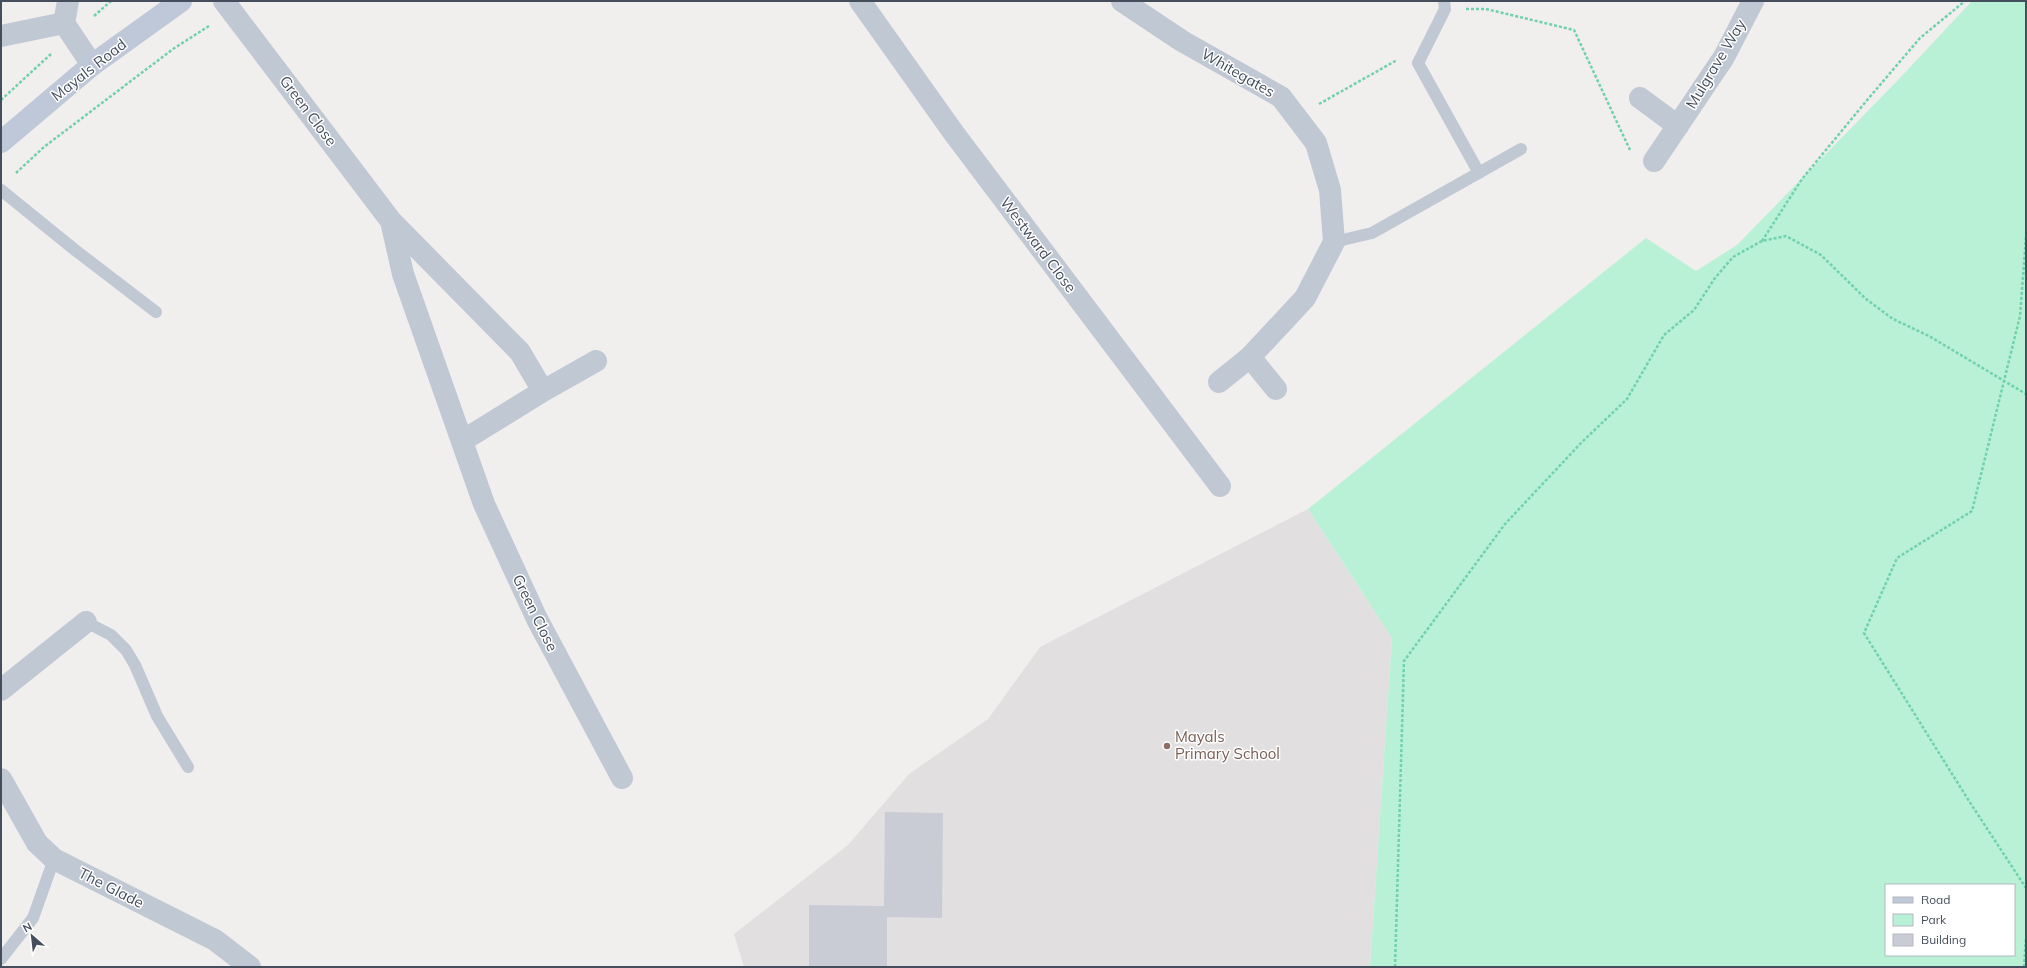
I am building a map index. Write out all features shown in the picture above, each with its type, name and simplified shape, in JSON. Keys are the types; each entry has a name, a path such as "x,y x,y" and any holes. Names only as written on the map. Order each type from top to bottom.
{"main road":[{"name":"Mayals Road","path":"1,142 92,65 175,2"}],"street":[{"path":"68,1 64,24 92,65"},
{"name":"Westward Close","path":"860,1 953,132 1220,486"},
{"name":"Whitegates","path":"1122,1 1182,41 1282,98 1316,143 1330,190 1334,242"},
{"name":"Mulgrave Way","path":"1654,161 1724,57 1753,1"},
{"name":"Green Close","path":"228,6 391,222 520,352 543,391"},
{"path":"1,36 64,24"},
{"name":"Mulgrave Way","path":"1640,98 1678,126"},
{"name":"Green Close","path":"391,222 403,274 484,504 537,619 622,778"},
{"path":"1219,382 1250,357 1305,298 1334,242"},
{"path":"1250,357 1276,389"},
{"path":"462,441 543,391 596,361"},
{"path":"1,690 86,622"},
{"name":"The Glade","path":"1,779 37,843 54,859 215,940 250,967"}],"lane":[{"path":"1445,5 1418,63 1479,173"},
{"path":"1334,242 1372,233 1521,149"},
{"path":"1,190 75,250 156,312"},
{"path":"86,622 110,635 126,650 135,665 157,716 188,767"},
{"path":"1,959 33,918 54,859"}],"path":[{"path":"1762,241 1802,179 1868,99 1920,38 1965,1"},
{"path":"1445,5 1486,9 1574,30 1634,160 1654,161"},
{"path":"12,177 44,147 228,6"},
{"path":"1296,117 1408,54 1422,55"},
{"path":"1395,967 1404,661 1505,524 1580,443 1627,398 1664,335 1694,310 1714,278 1733,257 1762,241 1786,236 1821,255 1866,299 1893,320 1929,336 2026,394"},
{"path":"2026,237 2020,316 1972,511 1897,558 1864,633 1969,801 2026,888"},
{"path":"2024,967 2026,937"}],"shaded area":[{"name":"Mayals Primary School","path":"1308,509 1392,638 1370,967 744,967 734,934 848,845 909,774 988,719 1040,647"}],"green space":[{"path":"1972,1 2026,1 2026,967 1370,967 1392,638 1308,509 1646,238 1696,271 1737,245 1898,80"}],"building":[{"path":"885,812 943,813 942,918 887,917 887,967 809,967 809,905 884,906"}],"place":[{"name":"Mayals Primary School","path":"1167,746"}]}
